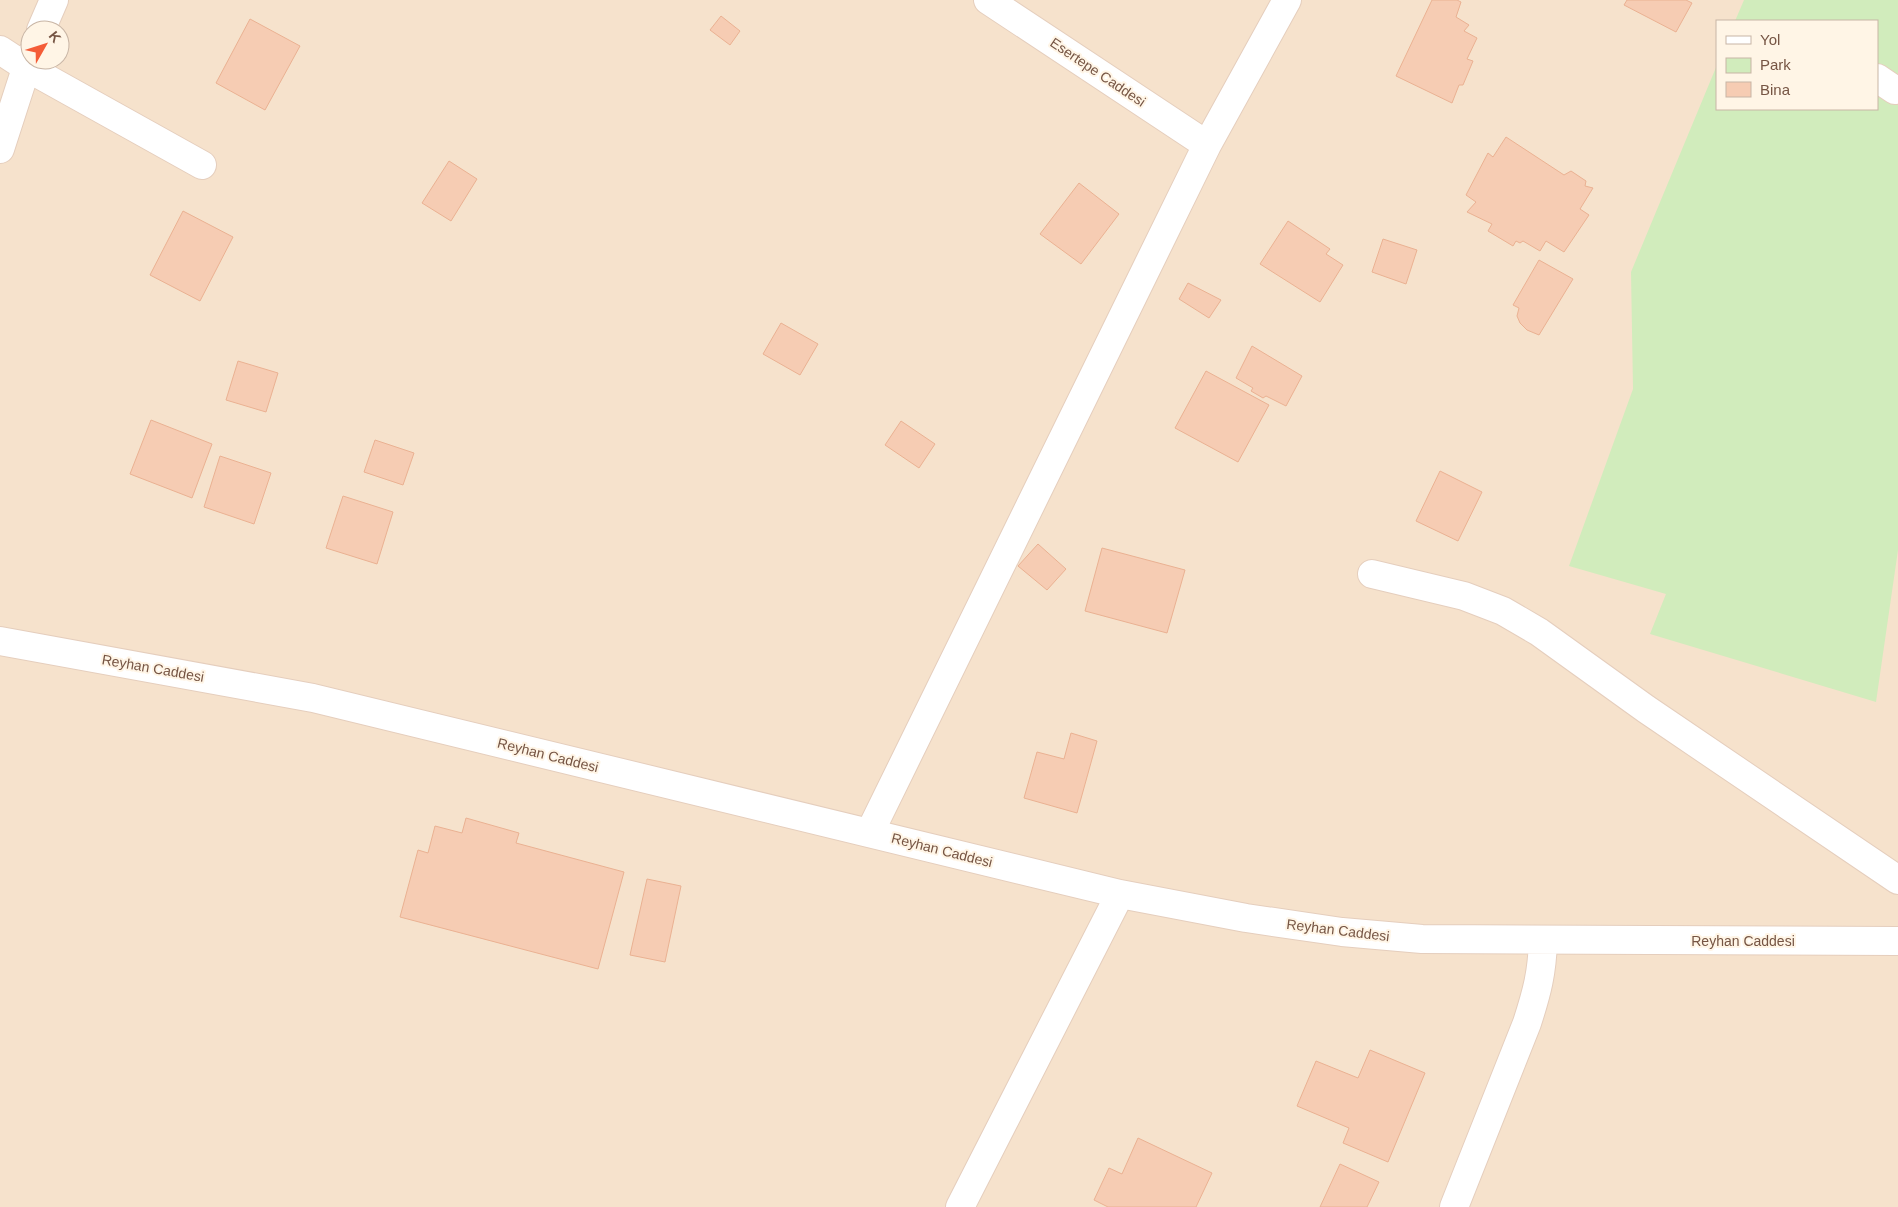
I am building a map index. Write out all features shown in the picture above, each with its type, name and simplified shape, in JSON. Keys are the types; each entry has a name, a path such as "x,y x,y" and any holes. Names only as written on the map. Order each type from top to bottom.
{"street":[{"path":"45,20 54,0"},
{"name":"Esertepe Caddesi","path":"988,0 1207,145"},
{"path":"870,832 1207,145 1287,0"},
{"path":"0,50 20,58"},
{"path":"0,149 25,70"},
{"path":"43,70 202,165"},
{"path":"1372,574 1464,596 1503,611 1539,632 1646,708 1898,880"},
{"name":"Reyhan Caddesi","path":"0,641 313,698 1120,894 1246,918 1342,932 1422,939 1898,941"},
{"path":"960,1207 1120,894"},
{"path":"1454,1207 1527,1023 1542,970 1543,941"}],"shaded area":[{"path":"0,0 1898,0 1898,1207 0,1207"}],"green space":[{"path":"1744,0 1898,0 1898,550 1876,702 1650,634 1666,594 1569,566 1633,389 1631,272 1716,67 1716,110 1878,110 1878,20 1735,20"}],"building":[{"path":"1432,0 1457,0 1461,2 1456,17 1469,25 1464,31 1477,38 1467,59 1473,61 1463,85 1459,85 1452,103 1396,76"},
{"path":"1627,0 1686,0 1692,3 1676,32 1624,5"},
{"path":"721,16 740,31 730,45 710,30"},
{"path":"250,19 300,46 265,110 216,83"},
{"path":"1506,137 1564,175 1571,171 1586,181 1585,186 1593,188 1580,209 1589,215 1564,252 1546,241 1540,251 1523,241 1520,243 1516,241 1513,246 1488,231 1492,224 1467,212 1476,202 1466,195 1488,153 1493,157"},
{"path":"449,161 477,179 451,221 422,203"},
{"path":"1079,183 1119,214 1081,264 1040,234"},
{"path":"183,211 233,237 200,301 150,275"},
{"path":"1288,221 1330,249 1326,254 1343,265 1320,302 1260,264"},
{"path":"1383,239 1417,250 1406,284 1372,272"},
{"path":"1539,260 1573,279 1539,335 1527,330 1520,323 1517,316 1519,308 1513,305"},
{"path":"1188,283 1221,300 1209,318 1179,299"},
{"path":"781,323 818,344 800,375 763,354"},
{"path":"1252,346 1302,376 1286,406 1266,396 1263,398 1251,391 1253,388 1236,378"},
{"path":"238,361 278,373 266,412 226,400"},
{"path":"1206,371 1269,405 1238,462 1175,428"},
{"path":"151,420 212,444 192,498 130,474"},
{"path":"901,421 935,444 919,468 885,445"},
{"path":"375,440 414,453 403,485 364,472"},
{"path":"220,456 271,473 254,524 204,507"},
{"path":"1440,471 1482,492 1458,541 1416,521"},
{"path":"343,496 393,512 377,564 326,548"},
{"path":"1038,544 1066,569 1047,590 1018,566"},
{"path":"1102,548 1185,570 1167,633 1085,611"},
{"path":"1071,733 1097,741 1077,813 1024,798 1037,752 1064,759"},
{"path":"466,818 519,833 516,843 624,872 598,969 400,917 418,850 428,853 435,826 462,833"},
{"path":"647,879 681,886 665,962 630,955"},
{"path":"1370,1050 1425,1073 1388,1162 1343,1143 1349,1128 1297,1106 1316,1061 1358,1078"},
{"path":"1138,1138 1212,1173 1196,1207 1108,1207 1094,1200 1109,1168 1122,1174"},
{"path":"1340,1164 1379,1182 1367,1207 1320,1207"}]}
